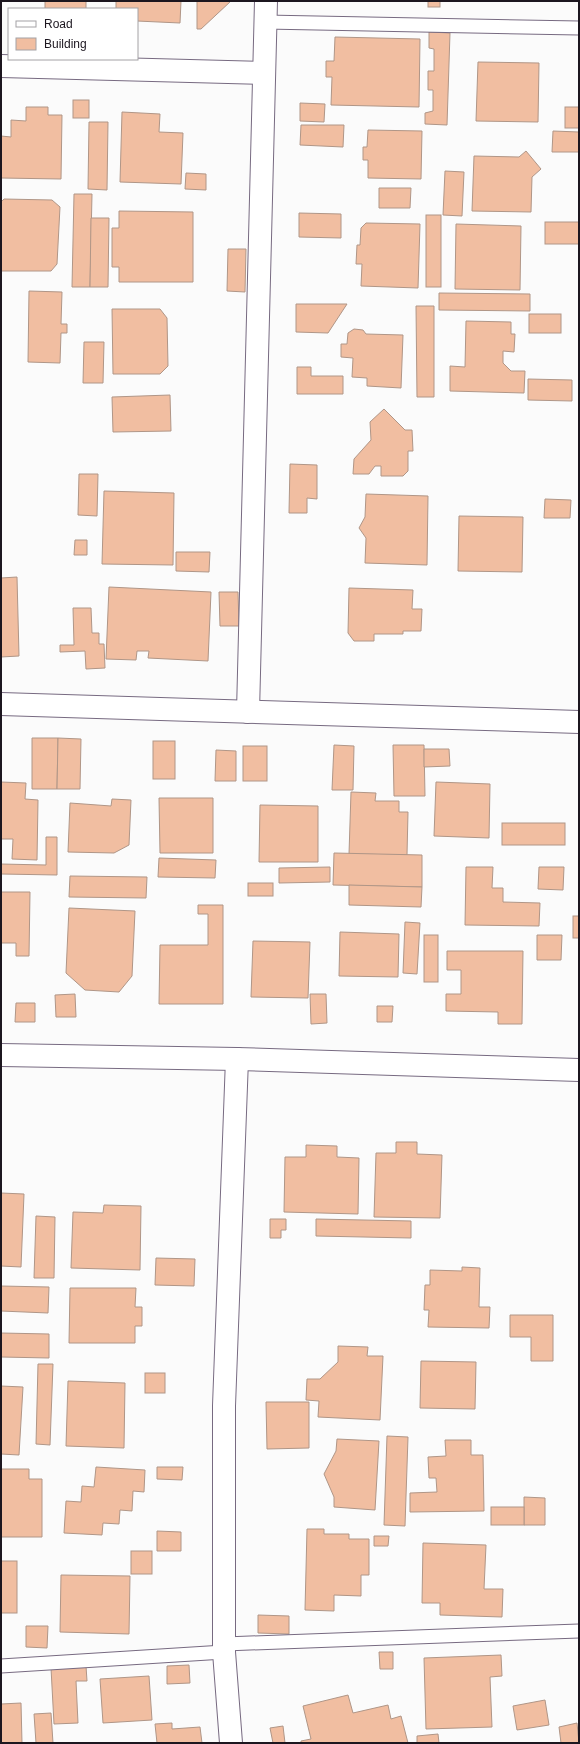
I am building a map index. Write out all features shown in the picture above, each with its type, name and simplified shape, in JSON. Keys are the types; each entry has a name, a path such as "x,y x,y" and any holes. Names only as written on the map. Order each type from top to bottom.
{"street":[{"path":"248,712 266,11"},
{"path":"1,66 264,73"},
{"path":"1,704 579,722"},
{"path":"1,1054 237,1059 579,1070"},
{"path":"231,1743 224,1648 224,1406 237,1059"}],"lane":[{"path":"266,11 579,28"},
{"path":"1,1666 224,1648 579,1631"}],"building":[{"path":"45,1 86,1 86,8 45,8"},
{"path":"116,1 181,1 180,23 138,21 138,8 116,8"},
{"path":"197,1 231,1 201,29 197,29"},
{"path":"428,1 440,1 440,7 428,7"},
{"path":"429,32 450,33 447,125 425,124 425,113 433,111 433,90 428,90 428,71 434,71 434,49 429,48"},
{"path":"335,37 420,39 419,107 331,105 332,77 326,77 326,61 334,61"},
{"path":"478,62 539,63 538,122 476,121"},
{"path":"73,100 89,100 89,118 73,118"},
{"path":"300,103 325,104 324,122 300,121"},
{"path":"26,107 48,107 48,115 62,115 61,179 1,178 1,136 11,137 11,120 26,121"},
{"path":"565,107 579,107 579,128 565,128"},
{"path":"122,112 160,114 159,132 183,133 181,184 120,182"},
{"path":"89,122 108,122 107,190 88,189"},
{"path":"301,125 344,125 343,147 300,145"},
{"path":"368,130 422,131 421,179 368,178 368,160 363,160 363,147 367,147"},
{"path":"553,131 579,132 579,152 552,152"},
{"path":"526,151 541,169 532,177 531,212 472,211 474,156 519,157"},
{"path":"445,171 464,172 462,216 443,215"},
{"path":"186,173 206,174 206,190 185,189"},
{"path":"379,188 411,188 410,208 379,208"},
{"path":"74,194 92,194 90,287 72,287"},
{"path":"4,199 52,200 60,207 57,264 51,271 1,271 1,202"},
{"path":"119,211 193,212 193,282 119,282 119,267 112,267 112,228 119,228"},
{"path":"299,213 341,214 341,238 299,237"},
{"path":"426,215 441,215 441,287 426,287"},
{"path":"91,218 109,218 108,287 90,287"},
{"path":"545,222 579,222 579,244 545,244"},
{"path":"366,223 420,224 418,288 361,286 362,264 356,264 357,245 360,245 361,228"},
{"path":"456,224 521,226 520,290 455,289"},
{"path":"228,249 246,249 245,292 227,291"},
{"path":"29,291 62,292 61,324 67,324 67,333 61,333 60,363 28,362"},
{"path":"439,293 530,294 530,311 439,310"},
{"path":"296,304 347,304 328,333 296,332"},
{"path":"416,306 434,306 434,397 417,397"},
{"path":"112,309 160,309 167,318 168,366 160,374 113,374"},
{"path":"529,314 561,314 561,333 529,333"},
{"path":"466,321 511,322 511,334 515,334 514,352 503,351 503,363 511,371 525,371 524,393 450,391 450,366 465,367"},
{"path":"354,329 363,330 366,334 403,335 401,388 367,386 367,378 352,377 353,358 341,357 341,344 347,344 348,333"},
{"path":"84,342 104,342 103,383 83,383"},
{"path":"297,367 311,367 311,376 343,376 343,394 297,394"},
{"path":"528,379 572,380 572,401 528,400"},
{"path":"170,395 171,431 113,432 112,397"},
{"path":"384,409 405,430 412,430 413,451 408,451 408,471 403,476 381,476 381,466 375,466 369,474 353,474 354,459 371,440 370,422"},
{"path":"290,464 317,465 317,499 307,498 307,513 289,513"},
{"path":"79,474 98,474 97,516 78,515"},
{"path":"104,491 174,493 173,565 102,564"},
{"path":"366,494 428,496 427,565 365,563 366,538 359,528 365,517"},
{"path":"545,499 571,500 570,518 544,518"},
{"path":"459,516 523,517 522,572 458,571"},
{"path":"75,540 87,540 87,555 74,555"},
{"path":"176,552 210,552 209,572 176,571"},
{"path":"17,577 19,656 1,657 1,578"},
{"path":"109,587 211,592 208,661 148,658 149,651 137,651 136,660 106,659"},
{"path":"349,588 413,590 412,609 422,609 421,631 403,631 403,634 374,634 374,641 354,641 348,633"},
{"path":"219,592 238,592 239,626 220,626"},
{"path":"73,608 91,608 92,633 99,633 99,644 104,644 105,668 86,669 85,651 60,652 60,645 74,645"},
{"path":"32,738 58,738 57,789 32,789"},
{"path":"58,738 81,739 80,789 57,789"},
{"path":"153,741 175,741 175,779 153,779"},
{"path":"334,745 354,746 353,790 332,790"},
{"path":"393,745 424,745 425,796 394,796"},
{"path":"243,746 267,746 267,781 243,781"},
{"path":"424,749 449,749 450,766 424,767"},
{"path":"216,750 236,751 236,781 215,781"},
{"path":"1,782 26,783 25,799 38,800 37,860 12,859 13,839 1,839"},
{"path":"436,782 490,784 489,838 434,836"},
{"path":"351,792 376,793 375,801 399,801 399,812 408,812 407,855 349,854"},
{"path":"159,798 213,798 213,853 160,853"},
{"path":"112,799 131,800 129,845 114,853 68,852 70,803 111,806"},
{"path":"260,805 318,806 318,862 259,862"},
{"path":"502,823 565,823 565,845 502,845"},
{"path":"46,837 57,837 57,875 1,874 1,864 46,865"},
{"path":"334,853 422,855 422,887 333,885"},
{"path":"159,858 216,860 215,878 158,877"},
{"path":"330,867 330,882 279,883 279,868"},
{"path":"466,867 493,867 492,888 503,888 503,902 540,903 539,926 465,925"},
{"path":"539,867 564,867 563,890 538,889"},
{"path":"70,876 147,877 146,898 69,897"},
{"path":"248,883 273,883 273,896 248,896"},
{"path":"349,885 422,887 421,907 349,905"},
{"path":"1,892 30,892 29,956 16,956 16,943 1,943"},
{"path":"198,905 223,905 223,1004 159,1004 160,945 208,945 208,914 198,914"},
{"path":"69,908 135,911 132,976 119,992 85,990 66,973"},
{"path":"573,916 579,916 579,938 573,938"},
{"path":"405,922 420,923 417,974 403,973"},
{"path":"340,932 399,934 398,977 339,976"},
{"path":"424,935 438,935 438,982 424,982"},
{"path":"537,935 562,935 561,960 537,960"},
{"path":"253,941 310,942 308,998 251,997"},
{"path":"447,951 523,951 522,1024 498,1024 498,1012 446,1011 446,994 461,994 461,970 447,970"},
{"path":"75,994 76,1017 56,1017 55,995"},
{"path":"310,994 326,994 327,1023 311,1024"},
{"path":"16,1003 35,1003 35,1022 15,1022"},
{"path":"377,1006 393,1006 392,1022 377,1022"},
{"path":"396,1142 417,1142 417,1154 442,1155 440,1218 374,1217 376,1153 396,1153"},
{"path":"306,1145 337,1146 337,1157 359,1158 358,1214 284,1212 285,1157 306,1157"},
{"path":"1,1193 24,1194 21,1267 1,1266"},
{"path":"104,1205 141,1206 140,1270 71,1268 73,1212 103,1213"},
{"path":"36,1216 55,1217 54,1278 34,1278"},
{"path":"270,1219 286,1219 286,1230 281,1230 281,1238 270,1238"},
{"path":"316,1219 411,1221 411,1238 316,1236"},
{"path":"156,1258 195,1259 194,1286 155,1285"},
{"path":"462,1267 480,1268 479,1307 490,1307 489,1328 428,1327 429,1310 424,1310 425,1285 430,1285 430,1270 462,1271"},
{"path":"1,1286 49,1287 48,1313 1,1311"},
{"path":"70,1288 136,1288 135,1307 142,1307 142,1326 135,1326 135,1343 69,1343"},
{"path":"510,1315 553,1315 553,1361 531,1361 531,1337 510,1337"},
{"path":"1,1333 49,1334 49,1358 1,1357"},
{"path":"338,1346 368,1347 367,1356 383,1356 380,1420 318,1417 319,1401 306,1400 307,1379 320,1379 338,1362"},
{"path":"421,1361 476,1362 475,1409 420,1408"},
{"path":"38,1364 53,1364 50,1445 36,1444"},
{"path":"145,1373 165,1373 165,1393 145,1393"},
{"path":"68,1381 125,1383 124,1448 66,1446"},
{"path":"1,1386 23,1387 19,1455 1,1454"},
{"path":"266,1402 309,1402 309,1448 267,1449"},
{"path":"387,1436 408,1437 405,1526 384,1525"},
{"path":"337,1439 379,1441 375,1510 334,1507 334,1497 324,1474 336,1451"},
{"path":"445,1440 471,1440 471,1455 483,1455 484,1511 410,1512 410,1493 437,1492 436,1478 429,1478 428,1457 446,1456"},
{"path":"96,1467 145,1470 144,1492 133,1491 132,1511 120,1510 119,1524 103,1523 102,1535 64,1533 66,1501 81,1502 82,1486 94,1487"},
{"path":"157,1467 183,1467 182,1480 157,1479"},
{"path":"1,1469 29,1469 29,1479 42,1479 42,1537 1,1537"},
{"path":"524,1497 545,1498 545,1525 524,1525"},
{"path":"491,1507 524,1507 524,1525 491,1525"},
{"path":"307,1529 324,1529 324,1534 349,1534 349,1539 369,1539 369,1575 361,1575 361,1596 334,1595 334,1611 305,1610"},
{"path":"157,1531 181,1532 181,1551 157,1551"},
{"path":"374,1536 389,1536 388,1546 374,1546"},
{"path":"423,1543 486,1545 484,1589 503,1589 502,1617 440,1615 440,1603 422,1603"},
{"path":"131,1551 152,1551 152,1574 131,1574"},
{"path":"1,1561 17,1561 17,1613 1,1613"},
{"path":"61,1575 130,1576 129,1634 60,1632"},
{"path":"258,1615 289,1616 289,1634 258,1633"},
{"path":"26,1626 48,1626 47,1648 26,1647"},
{"path":"379,1652 393,1652 393,1669 380,1669"},
{"path":"501,1655 502,1676 490,1677 492,1727 426,1729 424,1658"},
{"path":"189,1665 190,1683 167,1684 167,1666"},
{"path":"86,1666 87,1681 76,1681 78,1723 54,1724 51,1668"},
{"path":"149,1676 152,1720 103,1723 100,1679"},
{"path":"348,1695 353,1713 388,1705 391,1719 401,1716 408,1743 301,1743 301,1741 311,1739 303,1706"},
{"path":"545,1700 549,1725 517,1730 513,1706"},
{"path":"21,1703 22,1743 1,1743 1,1704"},
{"path":"51,1713 53,1743 36,1743 34,1714"},
{"path":"172,1723 172,1729 200,1727 202,1743 157,1743 155,1724"},
{"path":"577,1723 579,1743 561,1743 559,1727"},
{"path":"283,1726 285,1743 273,1743 270,1728"},
{"path":"438,1734 439,1743 417,1743 417,1736"}]}
